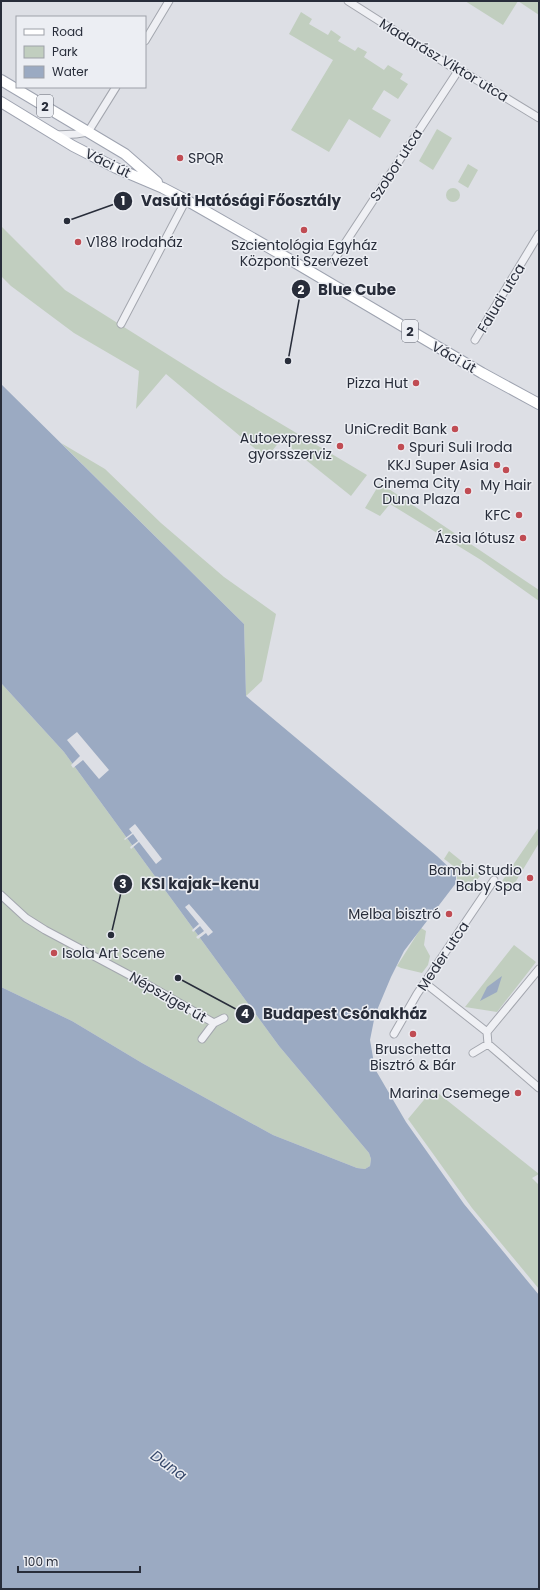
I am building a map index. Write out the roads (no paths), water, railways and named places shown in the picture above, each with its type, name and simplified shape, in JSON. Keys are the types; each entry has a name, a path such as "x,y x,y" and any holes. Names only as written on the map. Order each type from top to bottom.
{"main road":[{"name":"Váci út","path":"1,80 126,154 163,188"},
{"name":"Váci út","path":"1,102 55,135 116,168 163,188 186,200 482,373 539,404"}],"street":[{"path":"146,39 169,1"},
{"name":"Madarász Viktor utca","path":"348,1 458,71 467,74 539,118"},
{"name":"Szobor utca","path":"334,260 458,71"},
{"path":"88,132 115,88"},
{"name":"Váci út","path":"55,135 88,132"},
{"path":"120,324 186,200"},
{"name":"Faludi utca","path":"475,340 539,234"},
{"name":"Meder utca","path":"394,1034 425,982 494,880"},
{"name":"Népsziget út","path":"1,894 26,918 45,930 162,992 214,1024"},
{"path":"539,969 487,1032 488,1044 539,1088"},
{"path":"425,982 487,1032"},
{"name":"Népsziget út","path":"202,1039 214,1024 224,1018"},
{"path":"473,1053 488,1044"}],"water":[{"name":"Duna","path":"1,384 244,624 246,696 437,856 456,874 456,883 404,951 375,1015 370,1040 375,1069 406,1122 464,1204 539,1295 539,1589 1,1589 1,987 72,1021 142,1063 273,1135 357,1168 365,1169 370,1166 371,1159 369,1153 279,1046 64,752 1,683"},
{"path":"502,976 497,992 480,1001 487,987"}],"place":[{"name":"SPQR","path":"180,158"},
{"name":"Vasúti Hatósági Főosztály","path":"67,221"},
{"name":"Szcientológia Egyház Központi Szervezet","path":"304,230"},
{"name":"V188 Irodaház","path":"78,242"},
{"name":"Blue Cube","path":"288,361"},
{"name":"Pizza Hut","path":"416,383"},
{"name":"UniCredit Bank","path":"455,429"},
{"name":"Autoexpressz gyorsszerviz","path":"340,446"},
{"name":"Spuri Suli Iroda","path":"401,447"},
{"name":"KKJ Super Asia","path":"497,465"},
{"name":"My Hair","path":"506,470"},
{"name":"Cinema City Duna Plaza","path":"468,491"},
{"name":"KFC","path":"519,515"},
{"name":"Ázsia lótusz","path":"523,538"},
{"name":"Bambi Studio Baby Spa","path":"530,878"},
{"name":"Melba bisztró","path":"449,914"},
{"name":"KSI kajak-kenu","path":"111,935"},
{"name":"Isola Art Scene","path":"54,953"},
{"name":"Budapest Csónakház","path":"178,978"},
{"name":"Bruschetta Bisztró & Bár","path":"413,1034"},
{"name":"Marina Csemege","path":"518,1093"}]}
